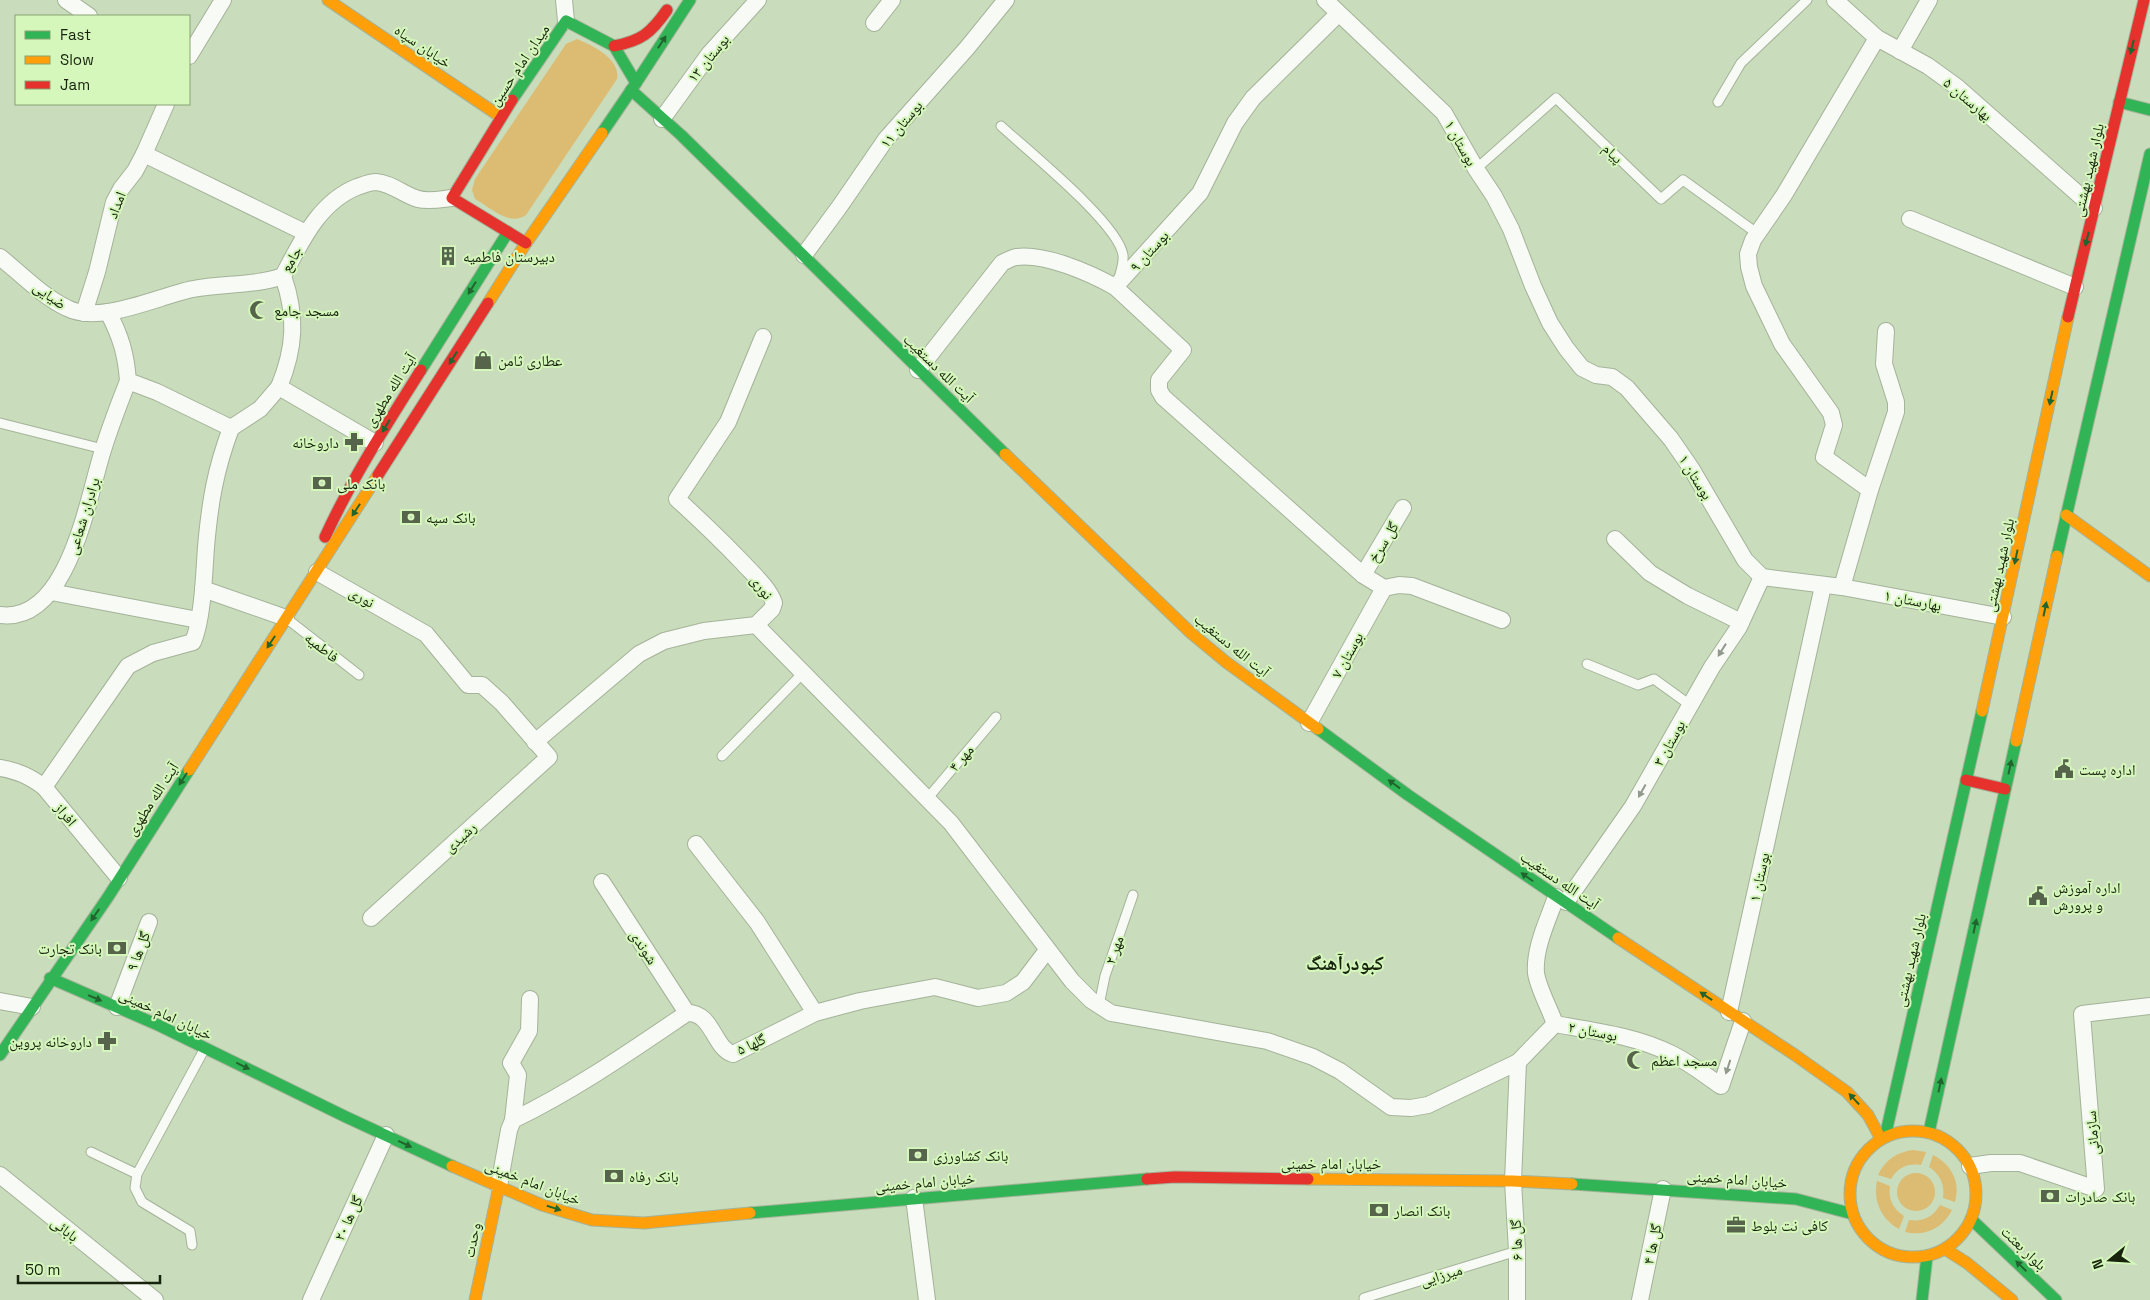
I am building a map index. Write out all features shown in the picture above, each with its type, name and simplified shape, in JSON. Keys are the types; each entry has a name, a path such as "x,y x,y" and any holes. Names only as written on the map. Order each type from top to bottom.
{"main road":[{"name":"خیابان سپاه","path":"328,0 502,117"},
{"path":"633,87 614,46 632,43 649,34 674,0"},
{"path":"452,198 526,243 690,0"},
{"name":"بلوار شهید بهشتی","path":"1883,1138 2003,617 2075,287 2144,0"},
{"name":"میدان امام حسین","path":"452,198 502,117 566,21 614,46"},
{"name":"آیت الله دستغیب","path":"633,87 662,119 804,255 918,370 1191,633 1226,662 1417,801 1847,1092 1868,1115 1883,1138"},
{"path":"2119,102 2150,110"},
{"path":"1929,1132 2066,515 2150,154"},
{"name":"آیت الله مطهری","path":"317,572 328,526 375,443 508,232"},
{"name":"آیت الله مطهری","path":"0,1055 5,1042 32,1007 119,878 317,572 526,243"},
{"path":"2066,515 2150,576"},
{"path":"1966,780 2005,788"},
{"name":"خیابان امام خمینی","path":"50,978 117,1007 386,1135 499,1186 542,1204 592,1220 644,1223 914,1198 1175,1177 1513,1181 1663,1189 1796,1199 1853,1214"},
{"path":"1907,1130 1929,1132 1942,1137 1955,1146 1970,1166 1975,1182 1976,1198 1971,1218 1958,1239 1944,1249 1927,1256 1910,1258 1884,1250 1875,1245 1862,1231 1853,1214 1850,1196 1854,1169 1865,1152 1883,1138 1907,1130"},
{"name":"وحدت","path":"475,1300 499,1186"},
{"name":"بلوار بعثت","path":"1971,1218 2056,1300"},
{"path":"1944,1249 1967,1263 2012,1300"},
{"path":"1922,1300 1927,1256"}],"street":[{"path":"66,0 88,15"},
{"path":"190,54 223,0"},
{"path":"564,0 566,21"},
{"name":"بوستان ۱۳","path":"662,119 710,53 758,0"},
{"path":"874,23 892,0"},
{"name":"بوستان ۱۱","path":"804,255 886,139 967,48 1006,0"},
{"name":"بوستان ۱","path":"1325,0 1444,113 1494,196 1550,323 1566,348 1582,368 1596,375 1612,377 1628,388 1672,439 1745,560 1762,577"},
{"name":"بهارستان ۵","path":"1835,0 1877,38 1928,66 1957,87 2094,208"},
{"path":"1900,51 1929,0"},
{"name":"بوستان ۹","path":"1115,287 1200,193 1235,123 1253,98 1338,14"},
{"path":"1870,490 1824,457 1834,425 1832,413 1782,344 1754,286 1748,254 1758,234 1784,195 1877,38"},
{"name":"امداد","path":"84,313 97,272 114,202 135,171 166,105"},
{"path":"144,154 306,233"},
{"name":"جامع","path":"108,312 192,289 234,283 261,282 283,276 306,233 332,204 348,191 366,184 376,182 419,199 452,198"},
{"path":"1910,218 2075,287"},
{"path":"918,370 1002,263 1013,257 1024,256 1052,261 1115,287 1183,350 1159,380 1159,390 1163,397 1363,576 1384,588 1399,585 1412,586 1502,620"},
{"name":"ضیایی","path":"0,257 68,309 84,313 108,312"},
{"path":"44,787 128,666 153,653 184,646 192,642 203,589 213,486 218,462 231,428 260,409 279,387 285,372 291,347 293,312 283,276"},
{"path":"108,312 118,331 126,354 128,381 157,392 231,428"},
{"path":"1842,587 1870,490 1896,412 1896,402 1884,364 1886,331"},
{"name":"نوری","path":"756,625 772,609 774,603 772,597 757,578 711,530 676,499 728,422 763,337"},
{"name":"برادران شعاعی","path":"0,615 10,616 23,613 51,592 64,572 74,550 103,449 128,381"},
{"path":"279,387 375,443"},
{"name":"گل سرخ","path":"1363,576 1404,508"},
{"path":"1615,539 1650,573 1688,596 1741,622"},
{"name":"نوری","path":"317,572 426,634 468,685 482,685 502,703 549,757"},
{"path":"1762,577 1822,586"},
{"name":"بوستان ۳","path":"1555,1024 1536,974 1536,962 1542,937 1561,900 1633,806 1716,660 1741,622 1762,577"},
{"name":"بوستان ۱","path":"1736,1016 1822,586"},
{"name":"بهارستان ۱","path":"1822,586 1842,587 2003,617"},
{"name":"بوستان ۷","path":"1309,723 1384,588"},
{"path":"203,589 286,618"},
{"path":"51,592 198,620"},
{"path":"536,742 639,654 664,641 704,631 756,625 802,674 951,823 1072,982 1111,1013 1268,1041 1314,1057 1340,1071 1391,1107 1411,1108 1428,1105 1518,1062"},
{"name":"رشیدی","path":"371,918 549,757"},
{"name":"افراز","path":"0,768 15,770 44,787 119,878"},
{"path":"696,844 757,922 815,1013"},
{"name":"شوندی","path":"602,882 687,1012"},
{"name":"گل ها ۹","path":"117,1007 149,922"},
{"name":"گلها ۵","path":"687,1012 695,1012 703,1019 727,1052 734,1054 815,1013 860,1002 935,987 964,996 978,998 1006,993 1023,982 1045,953 1051,955"},
{"path":"499,1186 509,1130 513,1120 518,1075 511,1063 529,1031 530,999"},
{"path":"0,1001 32,1007"},
{"name":"سازمانی","path":"1970,1166 1991,1163 2020,1163 2096,1189 2082,1014 2150,1006"},
{"path":"513,1120 602,1070 687,1012"},
{"name":"بوستان ۲","path":"1518,1062 1555,1024 1617,1035 1649,1044 1672,1054 1721,1086 1736,1016"},
{"name":"گل ها ۶","path":"1517,1300 1517,1252 1513,1181 1518,1062"},
{"name":"گل ها ۲۰","path":"310,1300 386,1135"},
{"name":"بابائی","path":"0,1176 155,1300"},
{"name":"گل ها ۴","path":"1640,1300 1663,1189"},
{"path":"914,1198 927,1300"}],"lane":[{"path":"1718,102 1741,63 1807,0"},
{"name":"پیام","path":"1476,169 1556,98 1660,199 1683,180 1758,234"},
{"path":"1001,126 1081,198 1109,230 1123,255 1120,274 1115,287"},
{"path":"0,423 103,449"},
{"name":"فاطمیه","path":"286,618 359,675"},
{"path":"1587,664 1638,685 1654,679 1690,705"},
{"path":"722,756 802,674"},
{"name":"مهر ۴","path":"927,799 996,717"},
{"name":"مهر ۲","path":"1099,1005 1105,976 1133,895"},
{"path":"192,1245 190,1231 142,1202 135,1188 137,1174 205,1048"},
{"path":"91,1152 137,1174"},
{"name":"میرزایی","path":"1364,1298 1517,1252"}],"shaded area":[{"path":"577,39 597,49 610,59 615,65 617,79 526,215 513,219 506,217 475,199 472,190 475,179 566,44"},
{"path":"1913,1150 1926,1152 1921,1165 1904,1167 1897,1171 1891,1179 1878,1175 1884,1165 1892,1158"},
{"path":"1933,1155 1945,1163 1953,1174 1957,1187 1955,1202 1943,1198 1941,1180 1929,1167"},
{"path":"1916,1173 1923,1174 1929,1179 1934,1185 1934,1199 1929,1205 1923,1210 1916,1211 1909,1210 1903,1205 1898,1199 1897,1192 1898,1185 1903,1179 1909,1174"},
{"path":"1877,1181 1890,1186 1892,1203 1904,1216 1899,1229 1887,1220 1880,1209 1876,1196"},
{"path":"1940,1205 1952,1210 1944,1222 1933,1230 1926,1232 1905,1232 1909,1220 1927,1218"}],"traffic: fast":[{"path":"636,83 690,0"},
{"path":"512,100 566,21 614,46 636,83 602,133"},
{"path":"631,90 681,135 1005,454"},
{"path":"2119,102 2150,110"},
{"path":"2057,556 2150,154"},
{"path":"421,370 508,232"},
{"path":"1885,1137 1982,711"},
{"path":"1318,729 1408,795 1618,938"},
{"path":"1929,1132 2016,741"},
{"path":"0,1055 108,897 189,770"},
{"path":"50,978 158,1025 346,1117 452,1166"},
{"path":"750,1213 1147,1179"},
{"path":"1572,1184 1796,1199 1853,1214"},
{"path":"1971,1219 2056,1300"},
{"path":"1922,1300 1927,1256"}],"traffic: slow":[{"path":"328,0 501,117"},
{"path":"488,303 526,243 602,133"},
{"path":"1982,711 2068,317"},
{"path":"1005,454 1191,633 1226,662 1318,729"},
{"path":"189,770 378,475"},
{"path":"2066,515 2150,576"},
{"path":"2016,741 2057,556"},
{"path":"1618,938 1795,1055 1847,1092 1868,1115 1881,1139"},
{"path":"1913,1131 1937,1135 1958,1149 1972,1170 1976,1194 1972,1218 1958,1239 1937,1253 1913,1257 1889,1253 1868,1239 1854,1218 1850,1194 1854,1170 1868,1149 1889,1135 1913,1131"},
{"path":"452,1166 542,1205 592,1220 644,1223 750,1213"},
{"path":"1308,1179 1513,1181 1572,1184"},
{"path":"475,1300 499,1186"},
{"path":"1945,1249 1967,1263 2012,1300"}],"traffic: jam":[{"path":"2068,317 2144,0"},
{"path":"614,46 645,35 656,25 667,10"},
{"path":"512,100 452,198 526,243"},
{"path":"378,475 488,303"},
{"path":"325,537 358,472 421,370"},
{"path":"1966,780 2005,789"},
{"path":"1147,1179 1175,1177 1308,1179"}],"place":[{"name":"دبیرستان فاطمیه","path":"448,256"},
{"name":"مسجد جامع","path":"259,310"},
{"name":"عطاری ثامن","path":"483,360"},
{"name":"داروخانه","path":"354,442"},
{"name":"بانک ملی","path":"322,483"},
{"name":"بانک سپه","path":"411,517"},
{"name":"اداره پست","path":"2064,769"},
{"name":"اداره آموزش و پرورش","path":"2038,896"},
{"name":"بانک تجارت","path":"117,948"},
{"name":"داروخانه پروین","path":"107,1041"},
{"name":"مسجد اعظم","path":"1636,1060"},
{"name":"بانک کشاورزی","path":"918,1155"},
{"name":"بانک رفاه","path":"614,1176"},
{"name":"بانک صادرات","path":"2050,1196"},
{"name":"بانک انصار","path":"1379,1210"},
{"name":"کافی نت بلوط","path":"1736,1225"}],"district":[{"name":"کبودرآهنگ","path":"1345,963"}]}
